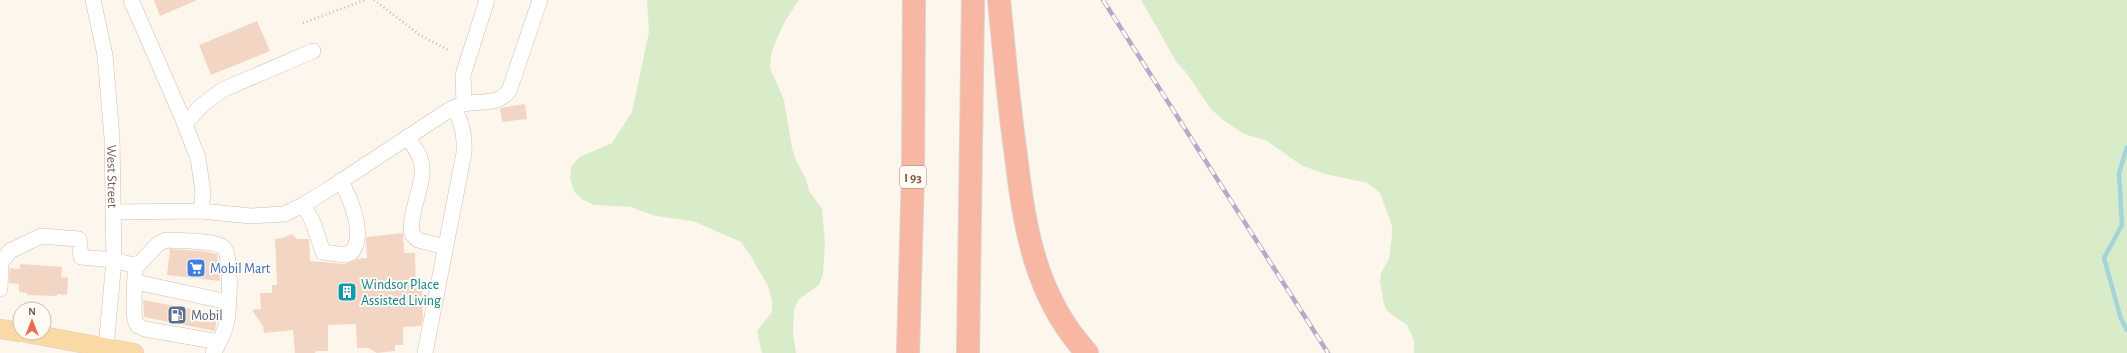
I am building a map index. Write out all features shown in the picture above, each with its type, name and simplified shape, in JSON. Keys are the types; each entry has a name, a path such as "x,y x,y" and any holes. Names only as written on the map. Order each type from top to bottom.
{"highway":[{"name":"I 93","path":"908,353 913,171 914,0"},
{"path":"968,353 972,0"},
{"path":"1000,0 1010,116 1021,200 1028,237 1039,272 1054,303 1087,353"}],"main road":[{"path":"0,329 12,331"},
{"path":"52,338 107,350 134,353"}],"street":[{"name":"West Street","path":"93,0 102,36 108,84 114,260 107,350"},
{"path":"131,0 185,124 201,171 203,192 201,211"},
{"path":"424,353 465,139 459,106 463,76 487,0"},
{"path":"113,212 201,211 251,216 273,216 284,214 303,205 407,137 459,106 496,101 509,91 540,0"},
{"path":"185,124 201,106 222,90 313,51"},
{"path":"407,137 418,154 422,165 411,222 412,234 418,240 445,247"},
{"path":"303,205 312,220 323,252 345,255 352,252 357,243 355,214 351,199 341,181"},
{"path":"0,289 1,263 10,251 41,236 79,239 81,257 114,260 135,264 140,263 158,244 166,240 219,245 228,253 230,263 226,326 210,347 145,329 137,324 133,314 136,282 135,264"},
{"path":"136,282 228,302"}],"path":[{"path":"303,23 365,0"},
{"path":"374,0 420,35 448,50"}],"green space":[{"path":"647,0 799,0 785,21 775,43 771,55 770,68 784,100 795,158 806,179 809,191 822,209 825,244 823,274 819,285 799,299 794,309 793,333 796,353 762,353 757,331 772,312 772,300 768,286 741,242 693,221 656,216 631,207 594,205 583,200 574,191 570,179 571,167 580,157 612,143 632,112 649,32"},
{"path":"1141,0 2127,0 2127,353 1414,353 1414,340 1407,325 1387,311 1384,304 1380,282 1381,273 1389,259 1392,226 1380,193 1368,183 1325,174 1301,165 1267,141 1244,134 1223,120 1210,108 1185,71 1177,63"}],"building":[{"path":"154,0 197,0 160,16"},
{"path":"257,21 270,51 211,75 199,45"},
{"path":"525,104 527,119 502,122 500,108"},
{"name":"Windsor Place Assisted Living","path":"403,233 404,253 415,253 416,291 422,291 423,318 421,326 403,327 403,345 395,345 395,351 377,353 369,348 357,348 356,324 328,325 328,351 316,351 315,353 295,353 293,330 264,333 263,326 252,310 261,309 260,293 272,293 272,285 277,285 275,239 283,238 292,234 297,239 309,239 310,261 344,264 357,259 367,258 366,237"},
{"name":"Mobil Mart","path":"170,249 203,251 217,254 220,281 167,275"},
{"path":"20,264 62,267 61,277 68,278 67,295 27,295 27,293 19,292 19,284 9,283 10,268 20,269"},
{"name":"Mobil","path":"143,300 218,314 215,331 144,317"}],"waterway":[{"path":"2127,147 2119,173 2122,225 2104,258 2121,319 2127,330"}],"railway":[{"path":"1103,0 1328,353"}],"place":[{"name":"Mobil Mart","path":"196,268"},
{"name":"Windsor Place Assisted Living","path":"347,292"},
{"name":"Mobil","path":"177,315"}]}
